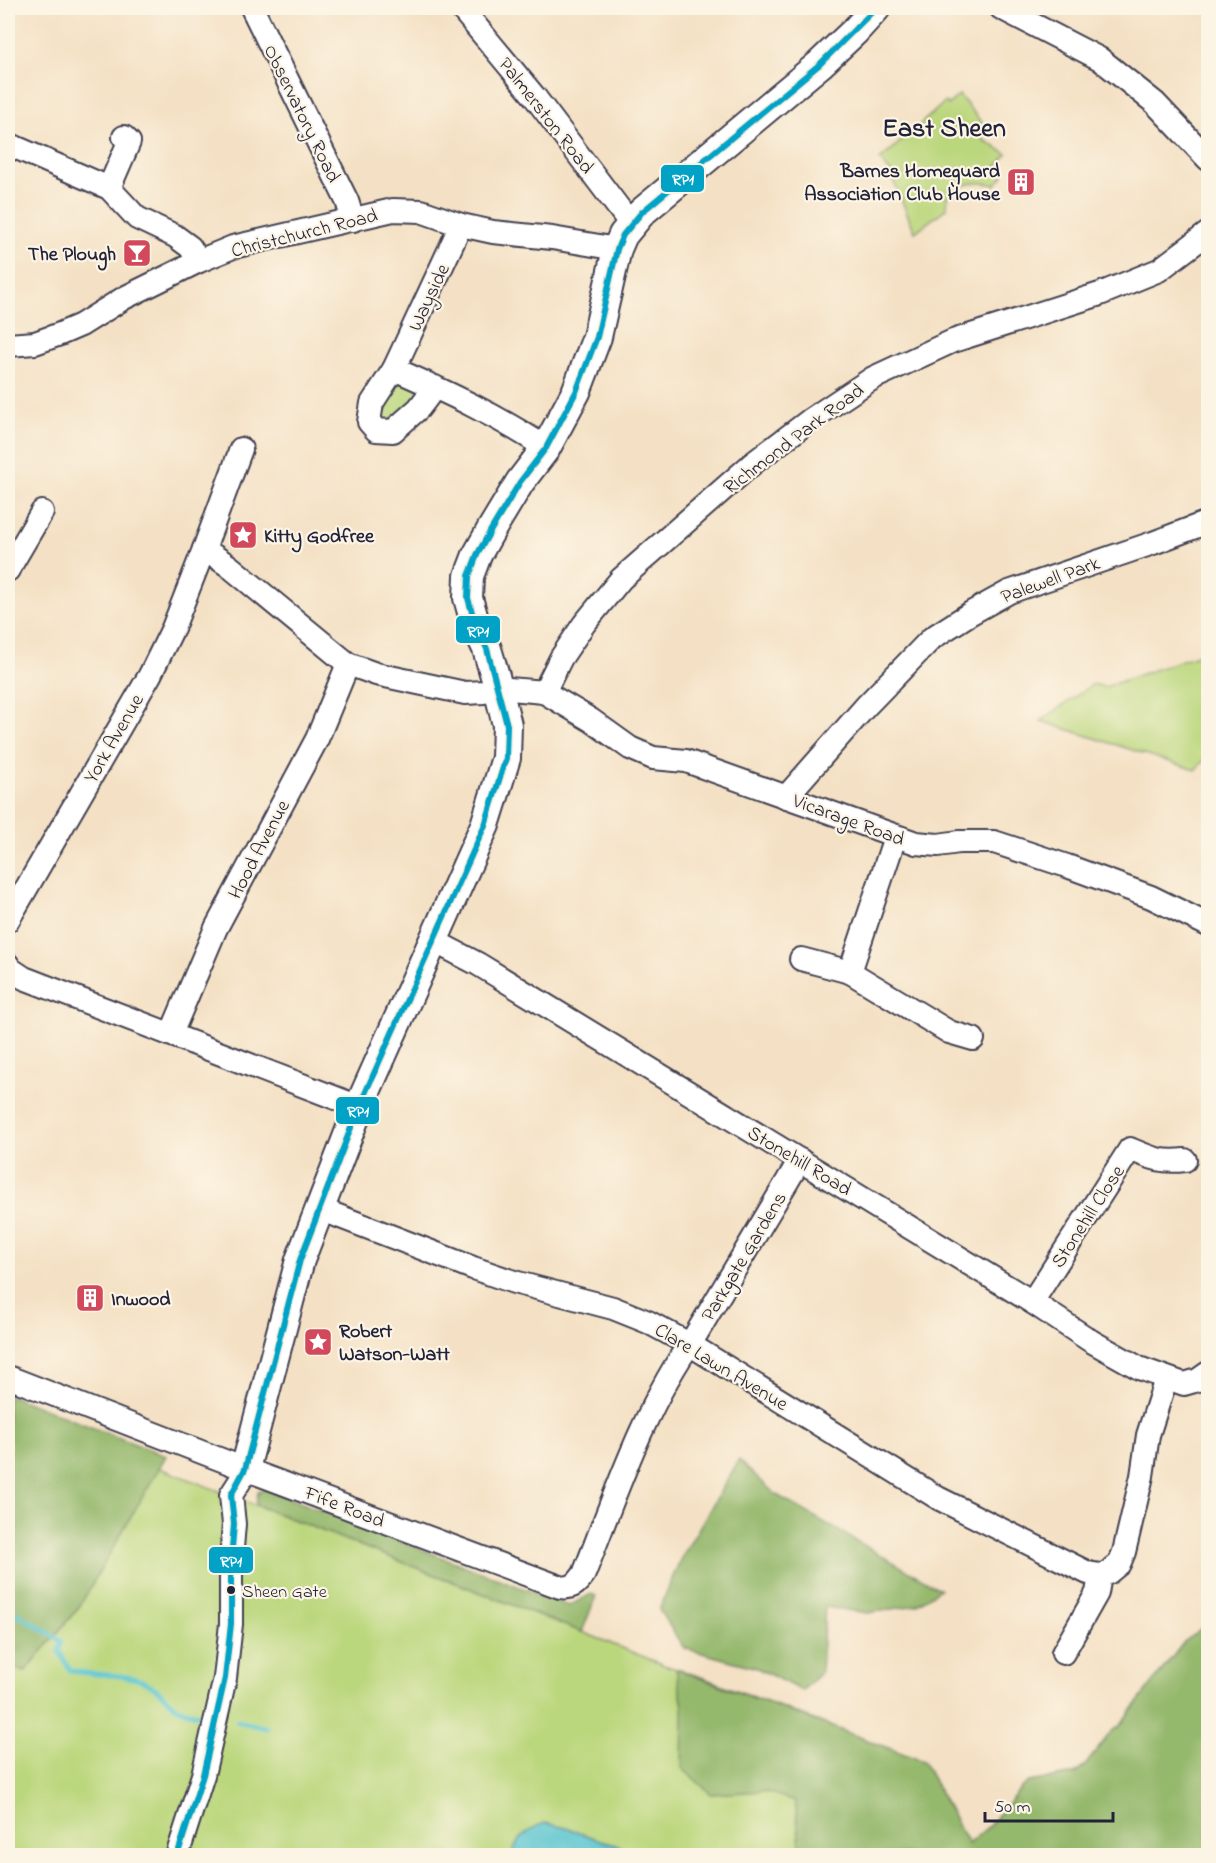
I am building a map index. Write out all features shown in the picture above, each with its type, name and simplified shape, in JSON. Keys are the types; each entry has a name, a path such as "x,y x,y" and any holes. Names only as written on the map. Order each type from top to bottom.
{"main road":[{"path":"240,1486 300,1260 359,1107 485,825 506,758 507,724 498,688 468,598 469,576 477,555 520,482 546,448 576,392 597,337 617,249 623,235 642,212 820,64 876,8"}],"street":[{"name":"Observatory Road","path":"252,8 347,201 353,220"},
{"name":"Palmerston Road","path":"461,8 534,96 632,223"},
{"path":"1001,8 1100,59 1155,103 1209,159"},
{"path":"109,188 129,142 124,137"},
{"path":"11,153 109,188 137,218 175,236 190,247 199,261"},
{"name":"Christchurch Road","path":"8,345 35,343 81,325 124,298 233,247 393,210 421,211 461,225 617,249"},
{"name":"Wayside","path":"435,387 419,408 393,431 376,430 369,422 372,403 394,369 461,225"},
{"name":"Richmond Park Road","path":"544,692 561,658 584,624 621,579 752,464 810,420 873,378 953,341 1067,306 1159,270 1209,232"},
{"path":"394,369 506,422 546,448"},
{"name":"York Avenue","path":"8,920 150,675 173,628 241,448"},
{"path":"8,570 42,512"},
{"name":"Palewell Park","path":"786,797 866,706 932,638 1009,592 1209,522"},
{"path":"204,549 229,566 348,664 376,674 465,693 484,692 498,688"},
{"name":"Hood Avenue","path":"171,1034 216,928 317,739 348,664"},
{"name":"Vicarage Road","path":"498,688 544,692 591,720 630,748 653,758 686,761 916,843 938,845 959,842 994,842 1151,897 1209,925"},
{"path":"850,972 895,837"},
{"name":"Stonehill Road","path":"434,941 478,964 1139,1368 1184,1384 1198,1380 1209,1372"},
{"path":"801,959 850,972 949,1032 973,1039"},
{"path":"8,965 24,978 359,1107"},
{"name":"Stonehill Close","path":"1032,1302 1130,1149 1152,1159 1169,1162 1185,1160"},
{"name":"Parkgate Gardens","path":"621,1481 645,1423 682,1352 800,1160"},
{"name":"Clare Lawn Avenue","path":"320,1209 473,1268 514,1282 614,1308 648,1322 689,1344 939,1498 1079,1569 1100,1575"},
{"name":"Fife Road","path":"8,1377 240,1486 560,1587 574,1587 584,1574 621,1481"},
{"path":"1063,1653 1097,1593 1100,1575 1108,1573 1119,1564 1124,1552 1142,1476 1148,1435 1166,1379"},
{"path":"177,1856 185,1837 202,1775 225,1677 231,1624 231,1560 240,1486"}],"green space":[{"path":"959,95 983,124 982,139 1007,154 995,169 1004,175 995,185 971,183 956,188 950,193 947,208 915,232 893,180 895,177 880,160 945,102 948,105"},
{"path":"398,379 424,391 415,405 382,425 380,418"},
{"path":"1208,651 1208,756 1195,770 1041,721 1093,684 1105,687"},
{"path":"8,1395 166,1456 79,1607 25,1672 8,1666"},
{"path":"8,1409 664,1665 699,1676 923,1761 968,1844 989,1826 1022,1787 1029,1782 1074,1774 1084,1767 1112,1731 1119,1727 1184,1642 1208,1623 1208,1855 8,1855"},
{"path":"739,1460 775,1494 940,1589 916,1605 868,1613 825,1607 821,1672 802,1691 757,1668 684,1648 659,1610 680,1560"},
{"path":"265,1489 569,1606 591,1594 596,1596 582,1632 256,1505 258,1492"},
{"path":"1208,1623 1208,1855 801,1855 795,1801 764,1791 711,1794 682,1768 683,1707 676,1669 923,1761 968,1844 989,1826 1022,1787 1029,1782 1075,1774 1084,1767 1112,1731 1119,1727 1184,1642"}],"water":[{"path":"545,1823 644,1855 510,1855 524,1835"}],"waterway":[{"path":"8,1608 61,1641 59,1651 70,1670 136,1679 153,1686 179,1708 206,1715"},
{"path":"237,1721 267,1728"}],"transit line":[{"name":"RP1","path":"177,1856 203,1775 225,1678 231,1624 231,1560 234,1524 231,1495 245,1469 300,1260 359,1107 485,825 506,758 507,725 487,649 475,623 468,598 469,576 477,555 491,530 520,482 546,448 576,392 597,337 617,249 623,235 642,212 820,64 876,8"}],"place":[{"name":"Barnes Homeguard Association Club House","path":"1021,182"},
{"name":"The Plough","path":"137,253"},
{"name":"Kitty Godfree","path":"243,535"},
{"name":"Inwood","path":"90,1298"},
{"name":"Robert Watson-Watt","path":"318,1342"},
{"name":"Sheen Gate","path":"231,1590"}],"district":[{"name":"East Sheen","path":"944,127"}]}
